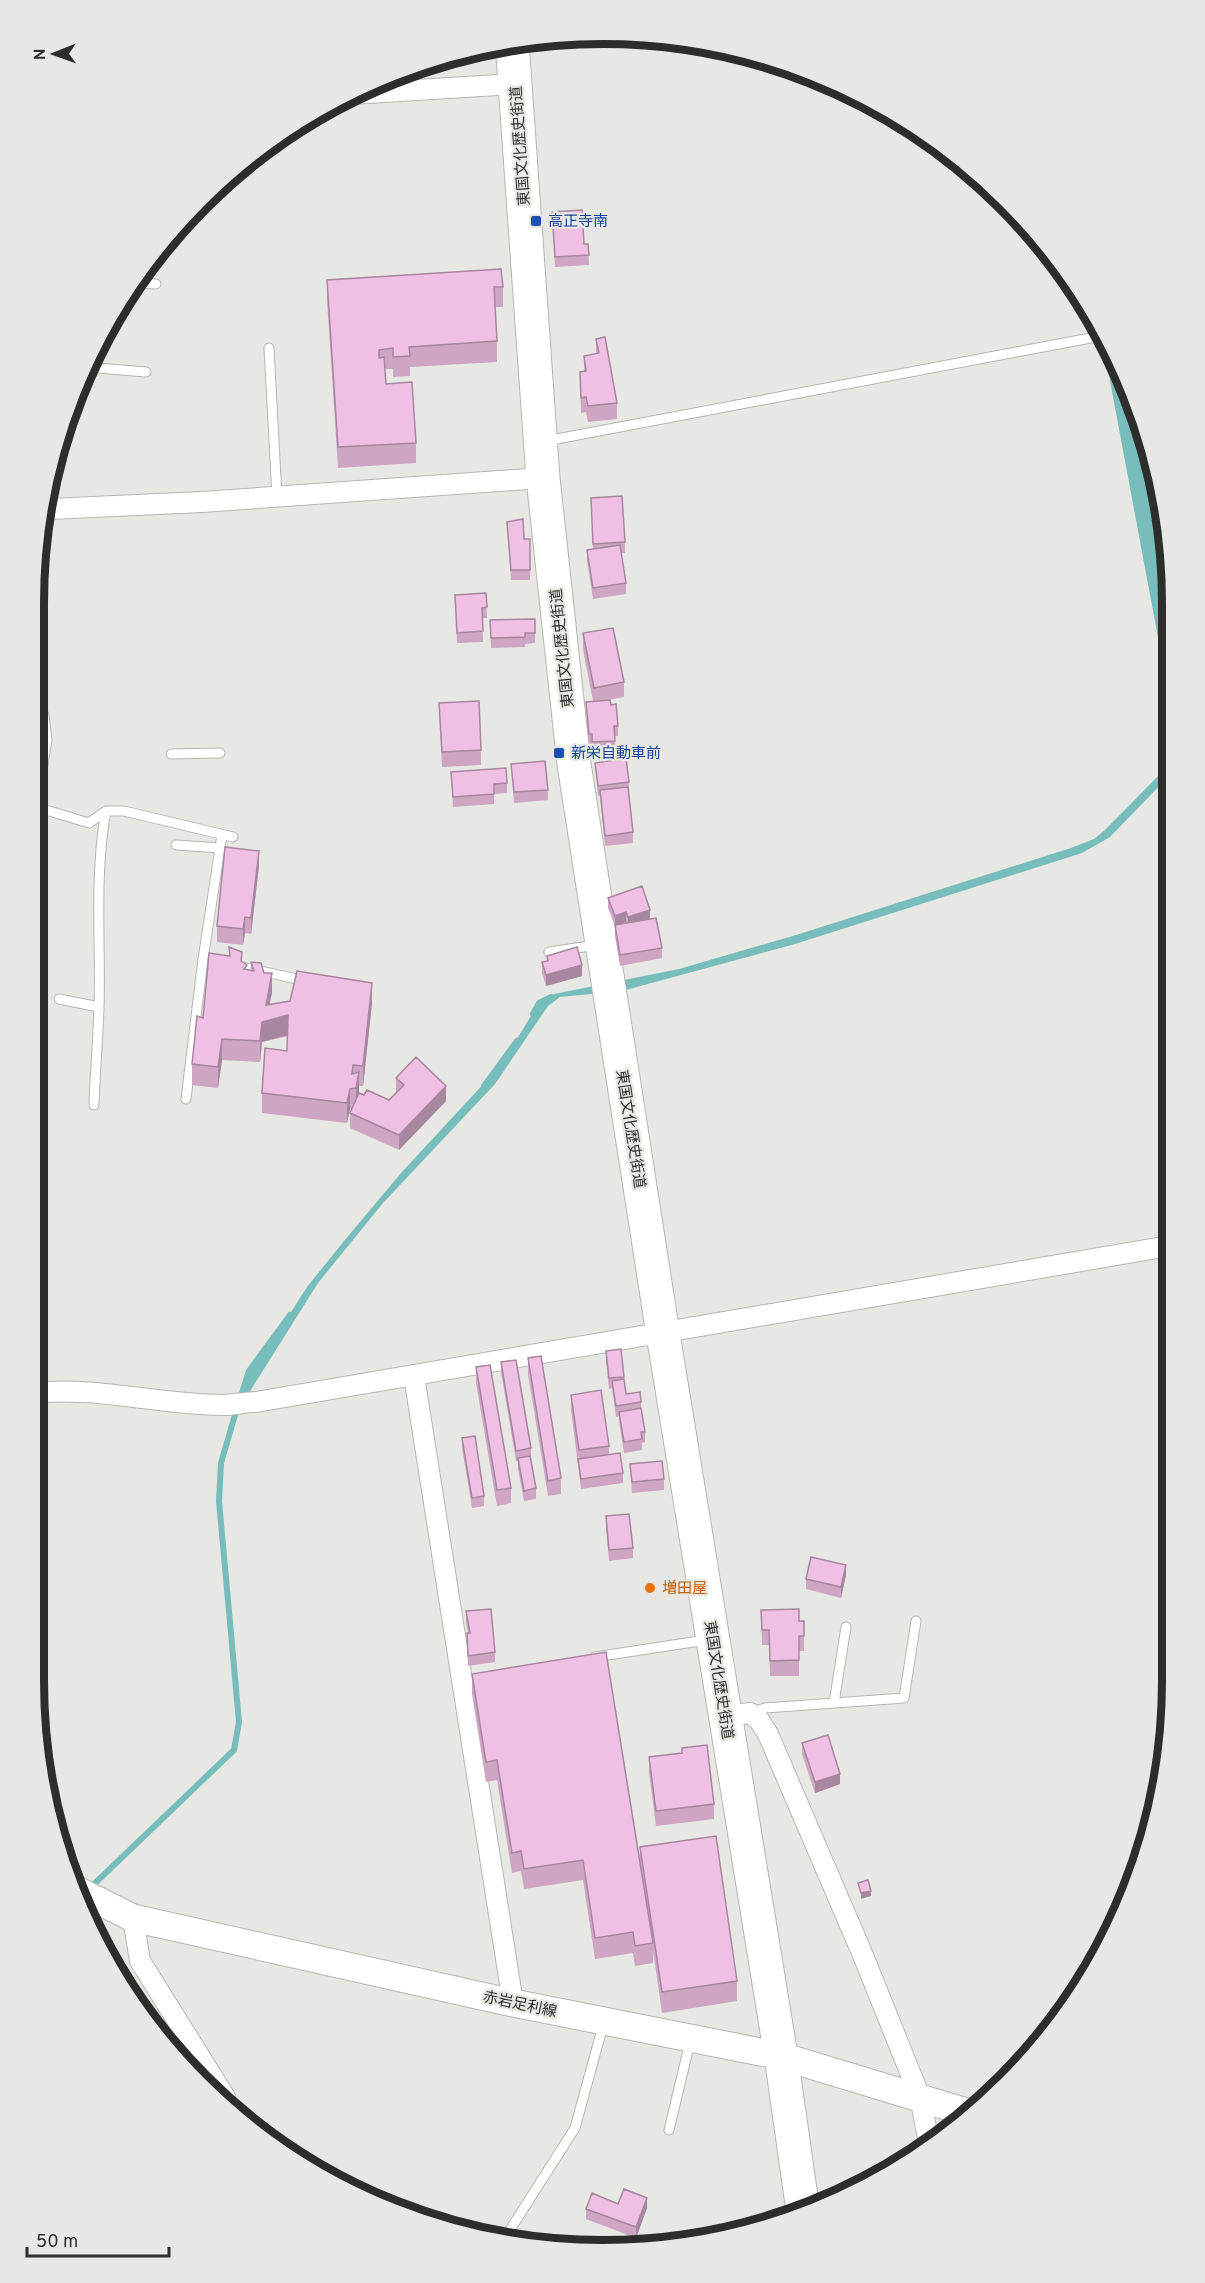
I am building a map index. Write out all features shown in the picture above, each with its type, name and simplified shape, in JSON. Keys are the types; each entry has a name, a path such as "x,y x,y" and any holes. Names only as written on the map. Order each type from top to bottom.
{"highway":[{"name":"東国文化歴史街道","path":"513,51 543,478 574,764 712,1639 737,1715 802,2202"}],"main road":[{"name":"赤岩足利線","path":"86,1895 133,1918 513,2003 781,2056 960,2110"}],"street":[{"path":"374,93 515,84"},
{"path":"51,509 277,497 543,478"},
{"path":"44,1392 87,1391 224,1405 414,1376 1162,1247"},
{"path":"414,1376 468,1676 513,2003"},
{"path":"737,1715 759,1720 768,1734 862,1953 920,2097 927,2135"},
{"path":"133,1918 140,1961 219,2087"}],"lane":[{"path":"144,283 156,284"},
{"path":"541,442 1095,337"},
{"path":"269,348 277,497"},
{"path":"95,368 146,372"},
{"path":"44,715 47,740 44,757"},
{"path":"171,754 220,753"},
{"path":"44,810 89,823 106,811 124,811 233,837"},
{"path":"94,1105 99,1007 97,896 99,848 106,811"},
{"path":"186,1099 202,958 222,835"},
{"path":"176,845 220,848"},
{"path":"549,952 602,944"},
{"path":"202,958 214,961"},
{"path":"225,964 316,984"},
{"path":"59,999 99,1007"},
{"path":"737,1715 765,1708 904,1698 916,1621"},
{"path":"834,1703 846,1627"},
{"path":"588,1658 712,1639"},
{"path":"509,2232 575,2128 604,2020"},
{"path":"669,2130 691,2038"}],"water":[{"path":"1106,360 1132,423 1151,493 1160,566 1162,659"},
{"path":"1162,772 1162,783 1110,837 1082,853 795,944 622,991 560,997 548,1006 495,1084 383,1203 318,1283 247,1396 239,1396 266,1343 270,1345 307,1287 401,1173 501,1065 534,1011 554,994 679,969 796,935 1071,848 1094,839"}],"building":[{"path":"582,210 584,244 588,244 589,255 555,257 552,212"},
{"path":"501,269 503,287 494,287 497,341 409,347 410,356 393,357 393,348 379,350 379,358 384,357 386,384 412,382 416,443 338,447 327,280"},
{"path":"605,337 617,403 588,406 586,397 581,398 580,372 586,371 584,356 599,353 596,339"},
{"path":"622,496 625,542 593,544 591,498"},
{"path":"523,519 524,539 530,539 530,570 511,570 507,522"},
{"path":"620,545 626,583 593,588 587,550"},
{"path":"486,593 487,607 482,608 483,631 457,633 455,595"},
{"path":"535,619 535,633 525,633 525,637 491,638 490,620"},
{"path":"613,628 624,682 594,688 583,633"},
{"path":"610,700 611,705 616,704 618,726 614,726 615,741 592,742 586,702"},
{"path":"479,701 481,750 442,752 439,703"},
{"path":"626,758 629,782 598,786 595,763"},
{"path":"545,761 548,790 514,792 511,764"},
{"path":"506,768 507,783 494,784 494,794 453,797 451,772"},
{"path":"628,787 633,832 605,836 600,790"},
{"path":"225,847 259,851 251,918 245,917 243,929 217,926"},
{"path":"642,886 650,910 628,917 626,912 615,916 608,898"},
{"path":"656,918 662,948 620,955 615,925"},
{"path":"229,947 242,952 241,961 247,965 244,969 254,971 251,962 261,963 264,973 272,973 266,1005 290,1001 297,971 372,983 363,1066 353,1065 352,1074 359,1072 356,1088 350,1089 347,1103 262,1093 265,1048 287,1051 288,1015 262,1022 260,1041 222,1039 218,1067 192,1064 197,1016 203,1018 209,953 230,956"},
{"path":"577,947 582,965 546,975 542,962 548,961 547,956"},
{"path":"416,1057 446,1086 399,1135 350,1113 359,1093 364,1095 367,1090 389,1100 404,1085 396,1078"},
{"path":"621,1349 624,1377 609,1378 606,1351"},
{"path":"541,1356 561,1478 548,1481 528,1358"},
{"path":"516,1360 531,1448 516,1451 501,1362"},
{"path":"490,1365 511,1488 497,1490 476,1367"},
{"path":"624,1379 626,1394 640,1392 641,1402 616,1406 612,1381"},
{"path":"601,1390 609,1446 579,1450 571,1395"},
{"path":"641,1408 645,1432 641,1432 642,1439 624,1442 619,1412"},
{"path":"475,1436 484,1496 472,1498 462,1438"},
{"path":"620,1453 623,1473 581,1479 578,1459"},
{"path":"530,1456 536,1488 524,1491 518,1458"},
{"path":"662,1461 664,1479 632,1482 630,1464"},
{"path":"629,1514 633,1548 609,1550 606,1516"},
{"path":"811,1557 846,1565 841,1587 806,1579"},
{"path":"491,1609 495,1652 468,1656 467,1633 470,1633 466,1611"},
{"path":"799,1609 799,1621 804,1621 804,1636 799,1636 799,1660 770,1661 769,1630 762,1630 761,1610"},
{"path":"606,1652 653,1943 635,1946 633,1932 595,1938 583,1860 524,1869 521,1851 512,1853 497,1760 486,1762 472,1674"},
{"path":"828,1735 840,1774 815,1782 802,1743"},
{"path":"707,1745 714,1804 656,1811 649,1757 682,1753 682,1748"},
{"path":"716,1836 737,1981 662,1992 640,1847"},
{"path":"868,1880 871,1891 861,1893 858,1883"},
{"path":"624,2189 647,2198 636,2227 586,2209 592,2193 618,2204"}],"waterway":[{"path":"533,1014 539,1003 551,997"},
{"path":"484,1086 517,1041"},
{"path":"241,1396 249,1371 290,1315"},
{"path":"90,1888 234,1750 239,1722 219,1501 221,1463 237,1408"}],"place":[{"name":"高正寺南","path":"536,221"},
{"name":"新栄自動車前","path":"559,753"},
{"name":"増田屋","path":"650,1588"}]}
